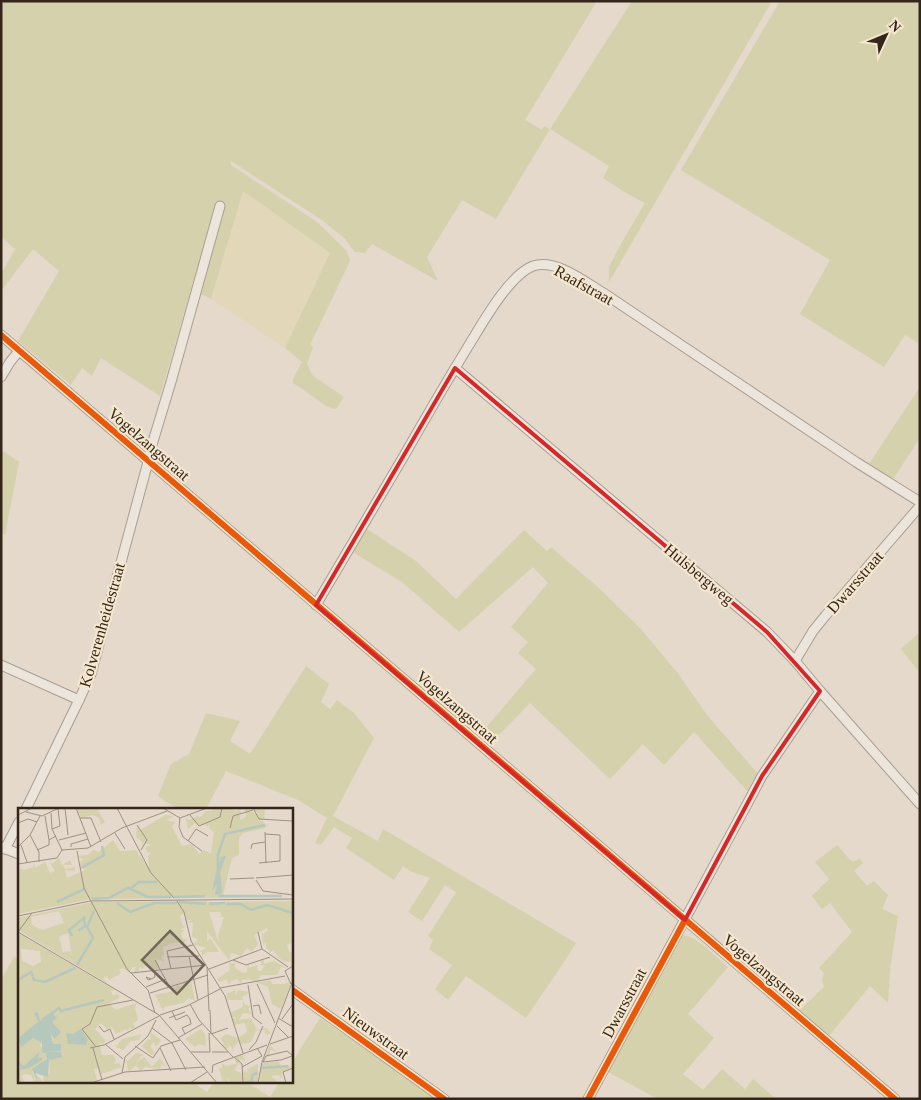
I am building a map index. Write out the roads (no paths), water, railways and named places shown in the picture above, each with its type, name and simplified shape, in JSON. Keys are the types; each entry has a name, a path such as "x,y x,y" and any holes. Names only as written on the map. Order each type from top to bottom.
{"street":[{"name":"Vogelzangstraat","path":"148,462 220,206"},
{"name":"Raafstraat","path":"316,605 484,320 516,278 524,271 542,264 569,272 604,294 856,462 920,502"},
{"name":"Vogelzangstraat","path":"1,335 895,1099"},
{"path":"1,376 19,351"},
{"name":"Hulsbergweg","path":"455,368 767,632 920,804"},
{"name":"Kolverenheidestraat","path":"26,808 91,674 148,462"},
{"name":"Dwarsstraat","path":"794,661 817,626 920,506"},
{"path":"1,665 79,700"},
{"name":"Dwarsstraat","path":"588,1099 762,776 820,691"},
{"path":"18,824 3,848 18,854"},
{"name":"Nieuwstraat","path":"292,990 444,1099"}]}
